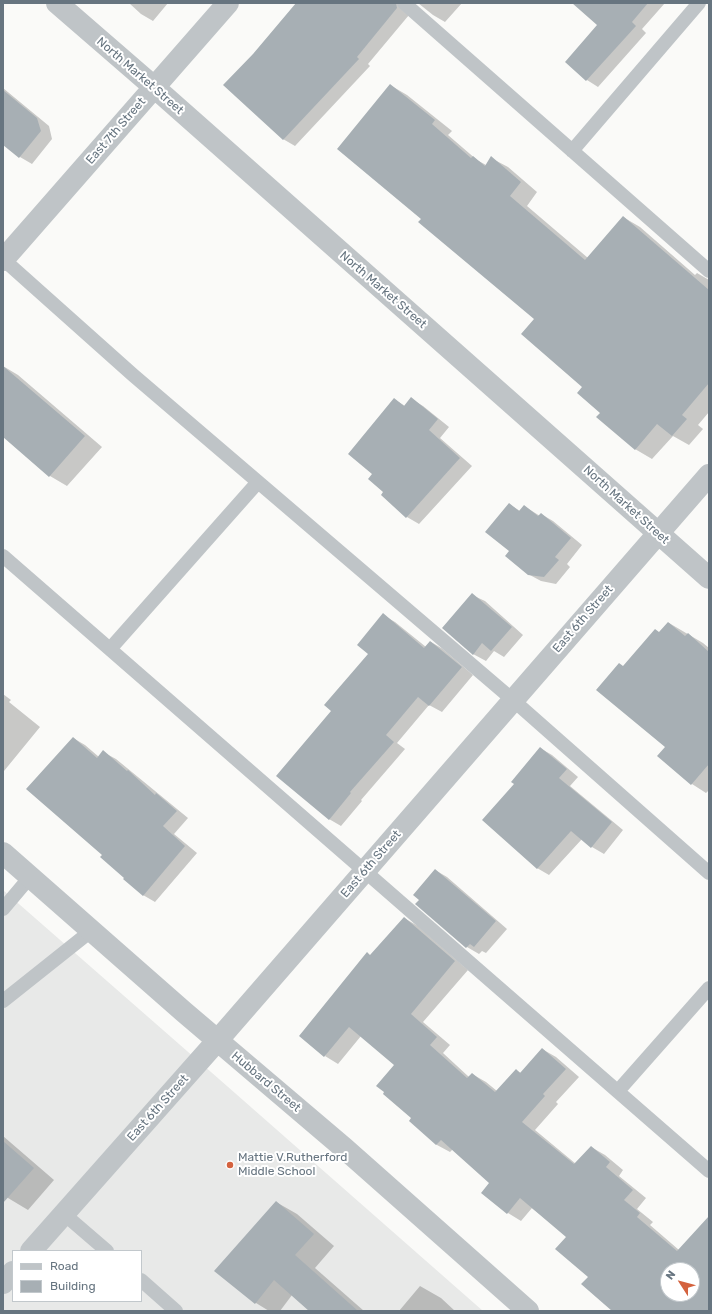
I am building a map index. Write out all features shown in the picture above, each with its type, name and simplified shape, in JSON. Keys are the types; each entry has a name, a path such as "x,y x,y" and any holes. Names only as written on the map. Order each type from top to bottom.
{"street":[{"name":"North Market Street","path":"57,3 709,578"},
{"name":"East 7th Street","path":"3,259 228,3"},
{"name":"East 6th Street","path":"32,1250 217,1041 709,475"},
{"name":"Hubbard Street","path":"3,853 217,1041 350,1154 528,1311"},
{"path":"3,1283 12,1273"}],"lane":[{"path":"404,3 709,272"},
{"path":"572,151 699,3"},
{"path":"3,259 133,375 513,700 709,873"},
{"path":"110,649 258,482"},
{"path":"3,556 709,1171"},
{"path":"3,909 30,877"},
{"path":"3,1001 91,931"},
{"path":"618,1091 709,988"},
{"path":"64,1214 106,1250"},
{"path":"142,1281 176,1311"}],"shaded area":[{"path":"3,890 219,1079 483,1311 3,1311"}],"building":[{"path":"296,3 396,3 397,8 357,57 359,59 283,140 223,85 253,54"},
{"path":"572,3 648,3 632,22 636,26 586,81 565,62 597,25"},
{"path":"390,84 435,120 432,124 471,158 473,156 485,166 491,156 521,182 510,196 585,260 623,216 709,290 709,383 682,415 687,419 672,436 657,424 635,450 596,417 600,413 577,393 582,387 521,334 534,319 418,222 421,219 337,149"},
{"path":"3,90 37,118 41,131 19,158 3,145"},
{"path":"3,366 85,436 49,477 3,437"},
{"path":"411,397 438,419 429,430 460,458 406,518 381,495 383,492 368,479 372,474 348,454 394,398 404,406"},
{"path":"509,503 519,511 524,505 538,516 541,513 571,538 555,557 559,560 544,577 528,575 505,556 509,551 485,532"},
{"path":"472,593 512,627 491,651 482,643 473,655 442,628"},
{"path":"383,613 424,648 430,641 462,667 429,706 418,697 386,735 394,742 350,792 351,793 329,820 276,776 331,711 324,705 368,654 357,645"},
{"path":"668,622 685,636 688,633 709,652 709,764 691,785 657,756 665,747 596,690 619,663 623,666 655,629 659,632"},
{"path":"73,737 97,758 103,750 127,771 128,770 155,795 156,793 177,811 163,826 185,846 143,896 100,857 102,855 26,789"},
{"path":"540,747 567,769 559,778 612,822 591,848 571,831 537,869 482,820 514,784 511,782"},
{"path":"435,869 496,921 474,947 470,944 466,948 415,904 419,900 413,895"},
{"path":"404,917 455,961 411,1014 437,1037 430,1045 467,1078 472,1073 495,1092 516,1069 520,1073 542,1048 566,1069 543,1094 545,1096 522,1122 574,1164 591,1146 610,1162 606,1167 633,1190 624,1200 640,1213 637,1217 677,1251 709,1216 709,1311 612,1311 581,1284 588,1277 555,1249 566,1237 520,1198 507,1214 481,1193 489,1183 441,1140 436,1145 409,1121 411,1118 383,1094 384,1092 376,1086 394,1065 349,1027 324,1057 299,1036 367,952 370,955"},
{"path":"3,1141 34,1168 3,1203"},
{"path":"276,1201 314,1234 295,1255 358,1311 309,1311 274,1280 255,1304 214,1271"}],"place":[{"name":"Mattie V.Rutherford Middle School","path":"230,1165"}]}
